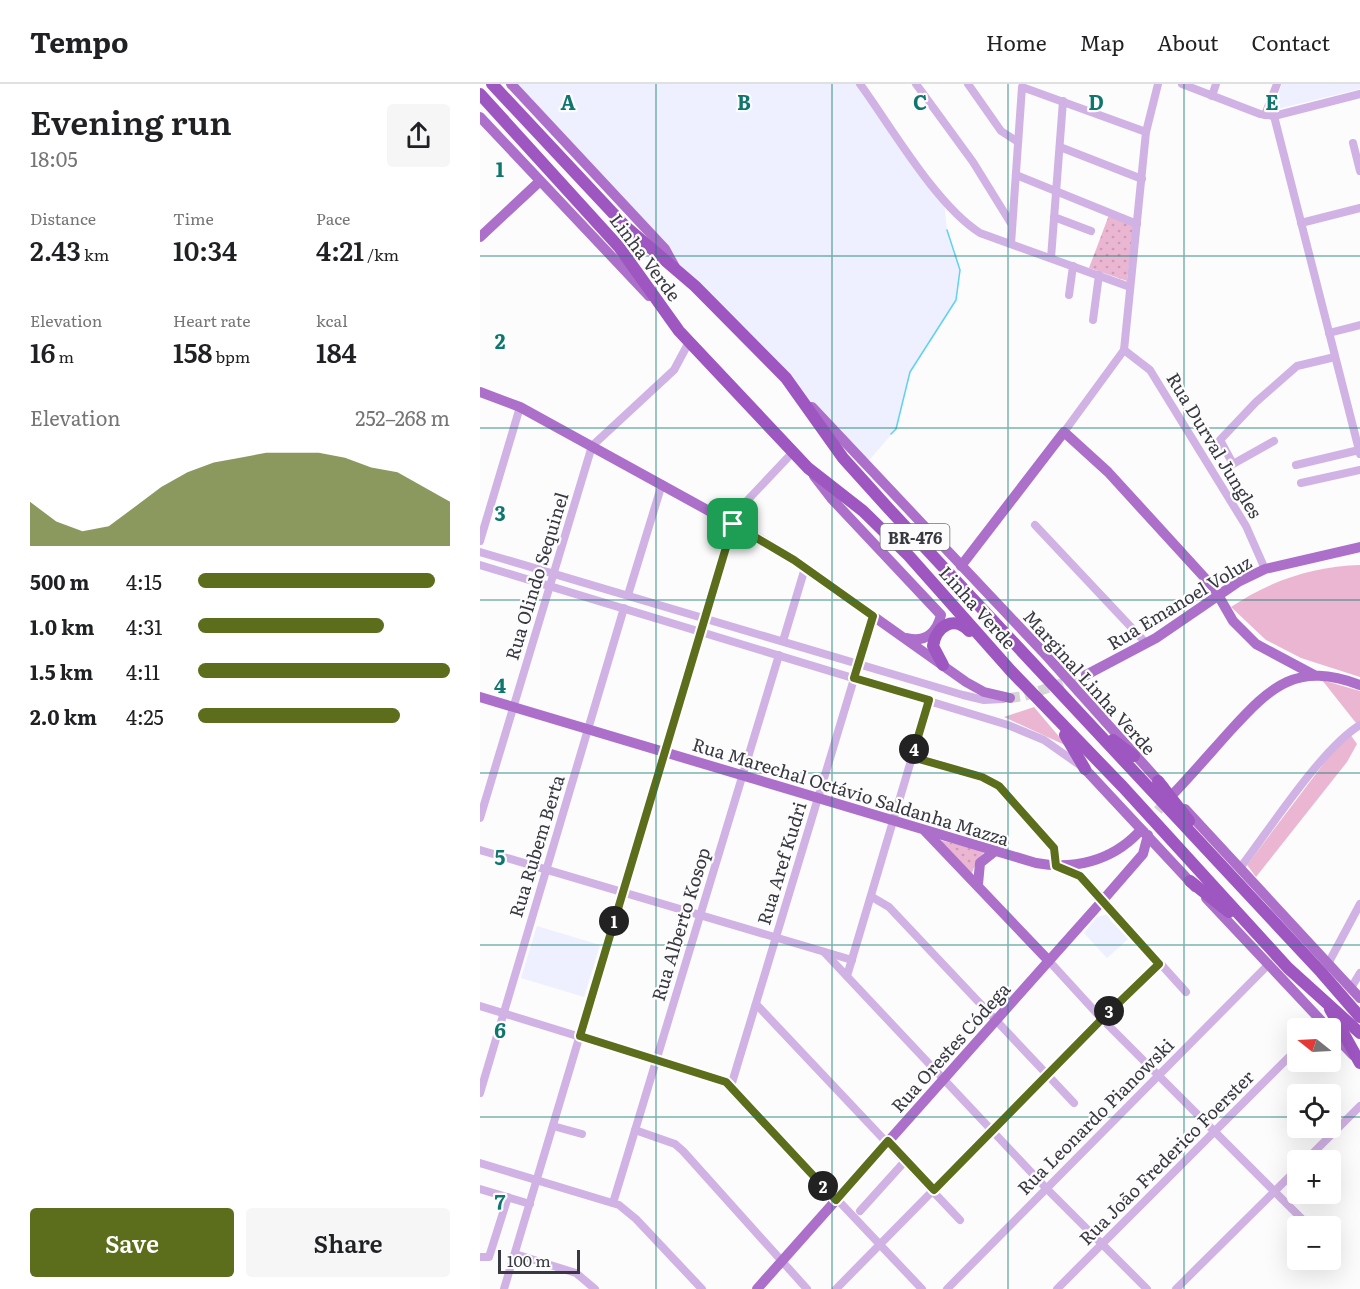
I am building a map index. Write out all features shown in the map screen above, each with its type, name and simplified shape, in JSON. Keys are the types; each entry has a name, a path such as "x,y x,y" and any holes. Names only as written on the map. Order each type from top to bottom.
{"highway":[{"name":"Linha Verde","path":"492,84 625,226 676,269 795,389 843,458 1360,1017"},
{"name":"Linha Verde","path":"480,94 619,246 663,311 689,342 808,468 868,515 901,548 1011,671 1271,949 1302,981 1360,1033"},
{"path":"943,665 935,653 934,640 942,628 949,622 955,622 965,627 1003,666 1011,671"},
{"path":"1055,718 1085,769"},
{"path":"1085,718 1134,756"},
{"path":"1158,781 1243,891"},
{"path":"1190,881 1271,949"},
{"path":"1325,1000 1360,1063"}],"main road":[{"path":"511,84 665,249 676,269"},
{"path":"480,117 663,311"},
{"path":"480,237 539,182"},
{"name":"Marginal Linha Verde","path":"795,389 1043,652 1134,756 1329,962 1360,998"},
{"path":"480,392 520,407 733,524 805,567 984,692 1010,699"},
{"path":"961,566 1064,432 1108,472 1218,595 1226,612 1248,637 1314,675"},
{"path":"808,468 831,498 941,615 939,625 924,639 904,638"},
{"name":"Rua Emanoel Voluz","path":"1086,675 1146,643 1218,595 1265,569 1360,547"},
{"path":"1283,682 1292,662"},
{"path":"1175,792 1259,700 1283,682 1314,675 1334,676 1360,685"},
{"name":"Rua Marechal Octávio Saldanha Mazza","path":"480,697 995,851 1056,866 1083,864 1114,852 1143,834"},
{"path":"1085,769 1316,1018"},
{"path":"924,830 1049,961"},
{"name":"Rua Orestes Códega","path":"1143,834 1143,854"},
{"name":"Rua Orestes Códega","path":"757,1289 1143,854 1160,848"},
{"path":"978,885 980,863 995,851"},
{"path":"1080,876 1083,864"},
{"path":"1056,866 1080,876 1103,900"},
{"path":"1341,1044 1360,1063"}],"street":[{"path":"860,84 944,202 960,219 980,233 1130,287"},
{"path":"916,84 973,162 1012,225"},
{"path":"968,84 1001,131 1018,142"},
{"path":"1064,432 1124,350 1146,132 1158,84"},
{"path":"1182,84 1269,116 1360,94"},
{"path":"1212,96 1216,84"},
{"path":"1277,84 1269,116 1301,223 1360,452 1296,465"},
{"path":"1011,244 1022,87 1146,132"},
{"path":"1051,258 1063,101"},
{"path":"1353,143 1360,171"},
{"path":"1060,147 1142,179"},
{"path":"1016,175 1137,224"},
{"path":"1301,223 1360,208"},
{"path":"1054,217 1091,231"},
{"path":"1069,295 1073,266"},
{"path":"1093,320 1099,275"},
{"path":"1329,333 1360,325"},
{"path":"592,446 674,370 689,342"},
{"name":"Rua Durval Jungles","path":"1124,350 1150,370 1246,525 1265,569"},
{"path":"1274,441 1233,464 1220,440 1256,402 1297,366 1335,357"},
{"path":"480,541 520,407"},
{"name":"Rua Olindo Sequinel","path":"480,818 592,446"},
{"path":"504,1289 733,524 742,506 793,452"},
{"path":"1301,483 1360,470"},
{"path":"628,595 662,484"},
{"path":"1035,525 1146,643"},
{"path":"480,552 975,698 1010,699"},
{"path":"480,565 929,700 1031,734 1058,748 1085,769"},
{"path":"783,641 805,567"},
{"name":"Rua Rubem Berta","path":"480,1093 624,608"},
{"name":"Rua Aref Kudri","path":"731,1086 873,616"},
{"name":"Rua Alberto Kosop","path":"613,1203 779,655"},
{"path":"847,976 929,700"},
{"path":"1240,868 1330,750 1348,732 1360,725"},
{"path":"912,757 982,777 999,786 1054,848 1056,866"},
{"path":"480,850 852,960"},
{"path":"872,897 889,907 1074,1103"},
{"path":"1103,900 1186,992"},
{"path":"1329,962 1360,904"},
{"path":"825,952 1046,1188 1147,1289"},
{"path":"1049,961 1102,1019 1299,1216"},
{"path":"836,1289 1047,1074 1159,964"},
{"name":"Rua Leonardo Pianowski","path":"947,1289 1267,966"},
{"path":"1351,988 1360,973"},
{"path":"756,1004 906,1160 960,1220"},
{"path":"480,1006 716,1076 731,1086 879,1246 922,1289"},
{"name":"Rua João Frederico Foerster","path":"1057,1289 1287,1059"},
{"path":"1316,1150 1360,1106"},
{"path":"553,1126 582,1134"},
{"path":"635,1130 675,1144 683,1151 807,1289"},
{"path":"860,1211 906,1160"},
{"path":"480,1163 613,1203 636,1219 702,1289"},
{"path":"1176,1289 1287,1179"},
{"path":"480,1189 530,1204"},
{"path":"480,1257 489,1257 508,1197"},
{"path":"514,1254 576,1273 595,1289"}],"shaded area":[{"path":"511,84 860,84 944,202 947,230 960,270 956,300 910,372 896,429 865,465"},
{"path":"1282,84 1360,84 1360,89 1277,109 1274,107"},
{"path":"1109,215 1134,225 1127,281 1089,268"},
{"path":"1360,565 1360,677 1301,658 1266,640 1231,607 1261,590 1292,577 1326,568"},
{"path":"1322,680 1360,691 1360,721 1356,723"},
{"path":"1034,707 1067,746 1004,717"},
{"path":"1350,734 1357,744 1347,762 1256,877 1247,865 1337,746"},
{"path":"939,840 985,851 976,862 972,873"},
{"path":"1109,914 1110,920 1128,939 1107,958 1084,933 1097,917"},
{"path":"537,926 600,945 584,997 521,978"}],"waterway":[{"path":"891,434 896,429 910,372 956,300 960,270 947,230"}],"tunnel":[{"path":"1010,698 1024,696 1086,675"},
{"path":"1138,833 1168,799"}],"route":[{"path":"733,524 776,548 873,616 854,678 929,700 912,757 982,777 999,786 1054,848 1057,856 1056,866 1080,876 1159,964 934,1190 888,1141 836,1200 721,1078 580,1036 733,524"}]}
